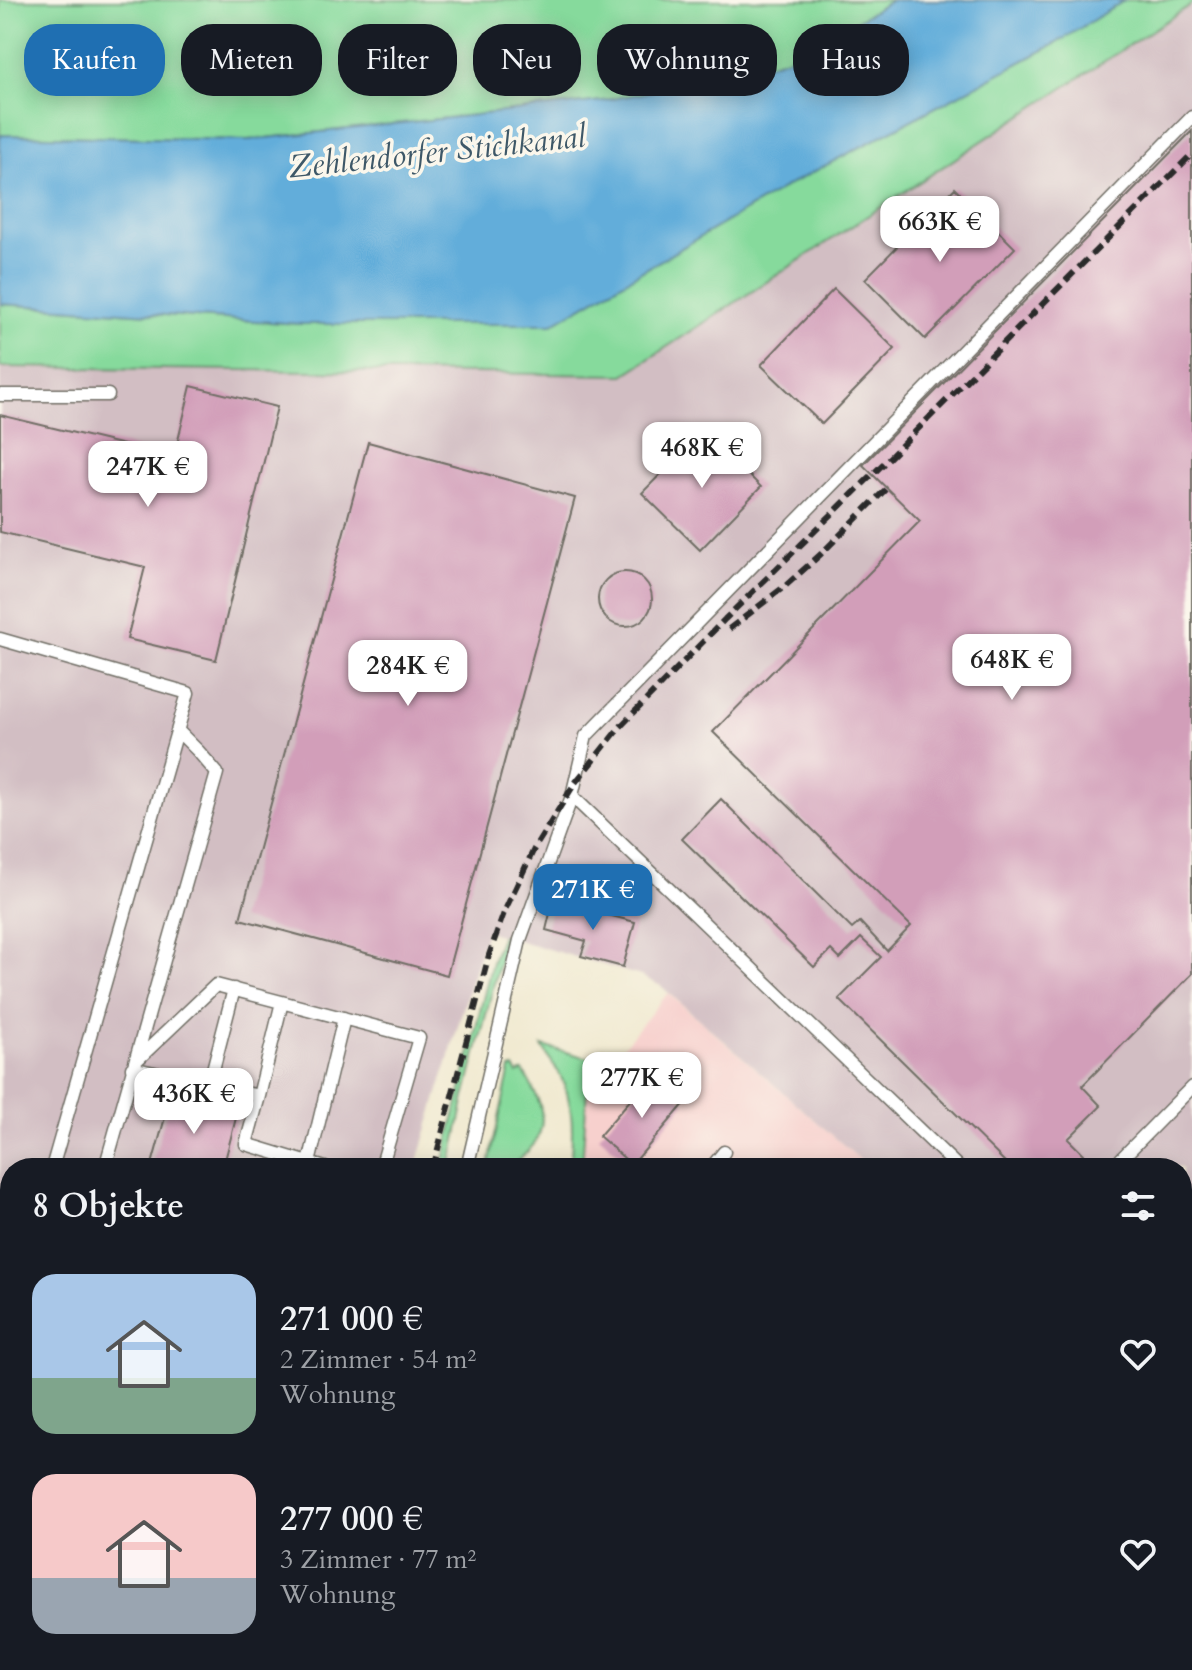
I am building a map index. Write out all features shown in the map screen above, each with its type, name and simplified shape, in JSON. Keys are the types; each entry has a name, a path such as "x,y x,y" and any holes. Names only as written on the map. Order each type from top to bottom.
{"lane":[{"path":"469,1158 520,940 572,796 586,736 1192,117"},
{"path":"0,395 108,395"},
{"path":"0,639 188,693 55,1158"},
{"path":"108,1158 217,773 178,731"},
{"path":"572,796 949,1158"},
{"path":"133,1066 216,985 419,1038 384,1158"},
{"path":"209,1085 234,989"},
{"path":"282,1002 246,1144 292,1158"},
{"path":"310,1158 344,1018"},
{"path":"133,1066 259,1096"},
{"path":"1122,1158 1192,1087"},
{"path":"719,1158 724,1152"}],"shaded area":[{"path":"1192,4 1192,1158 859,1158 661,986 641,976 486,931 419,1158 0,1158 0,368 624,375"},
{"path":"668,993 858,1158 583,1158 587,1090"}],"green space":[{"path":"0,0 892,0 852,24 793,24 793,56 777,61 777,24 597,24 597,96 628,96 602,101 248,140 0,135"},
{"path":"1125,0 1192,0 1192,4 624,375 0,367 0,304 301,324 552,324 794,182 1055,44"},
{"path":"502,935 506,936 452,1158 444,1158 493,958"},
{"path":"542,1046 609,1063 587,1090 583,1158 571,1158 570,1108 559,1073"},
{"path":"514,1068 518,1074 523,1071 533,1089 542,1117 539,1136 521,1158 490,1158 510,1069"}],"water":[{"name":"Zehlendorfer Stichkanal","path":"892,0 1125,0 1055,44 794,182 552,324 301,324 0,304 0,135 248,140 628,96 777,96 777,61 793,56 793,96 909,96 909,24 852,24"}],"building":[{"path":"1192,131 1192,974 1082,1086 1101,1106 1068,1139 1087,1158 1001,1158 839,999 881,957 861,938 840,959 831,950 814,967 682,839 721,799 852,929 860,922 887,951 911,926 713,732 920,521 863,465"},
{"path":"955,188 1015,248 925,339 865,279"},
{"path":"834,289 895,349 822,424 761,365"},
{"path":"191,386 277,407 216,660 127,639 145,567 0,532 0,415 174,457"},
{"path":"704,430 761,487 700,550 642,493"},
{"path":"368,442 575,498 447,975 240,919"},
{"path":"625,572 644,580 652,599 644,618 625,626 606,618 598,599 606,580"},
{"path":"553,901 635,922 623,967 581,956 586,941 546,930"},
{"path":"652,1075 685,1103 638,1158 624,1158 599,1136"},
{"path":"171,1096 237,1114 226,1158 154,1158"}],"railway":[{"path":"436,1158 489,955 505,910 534,849 575,783 620,727 725,619 1192,154"},
{"path":"729,629 821,554 887,488"}]}
